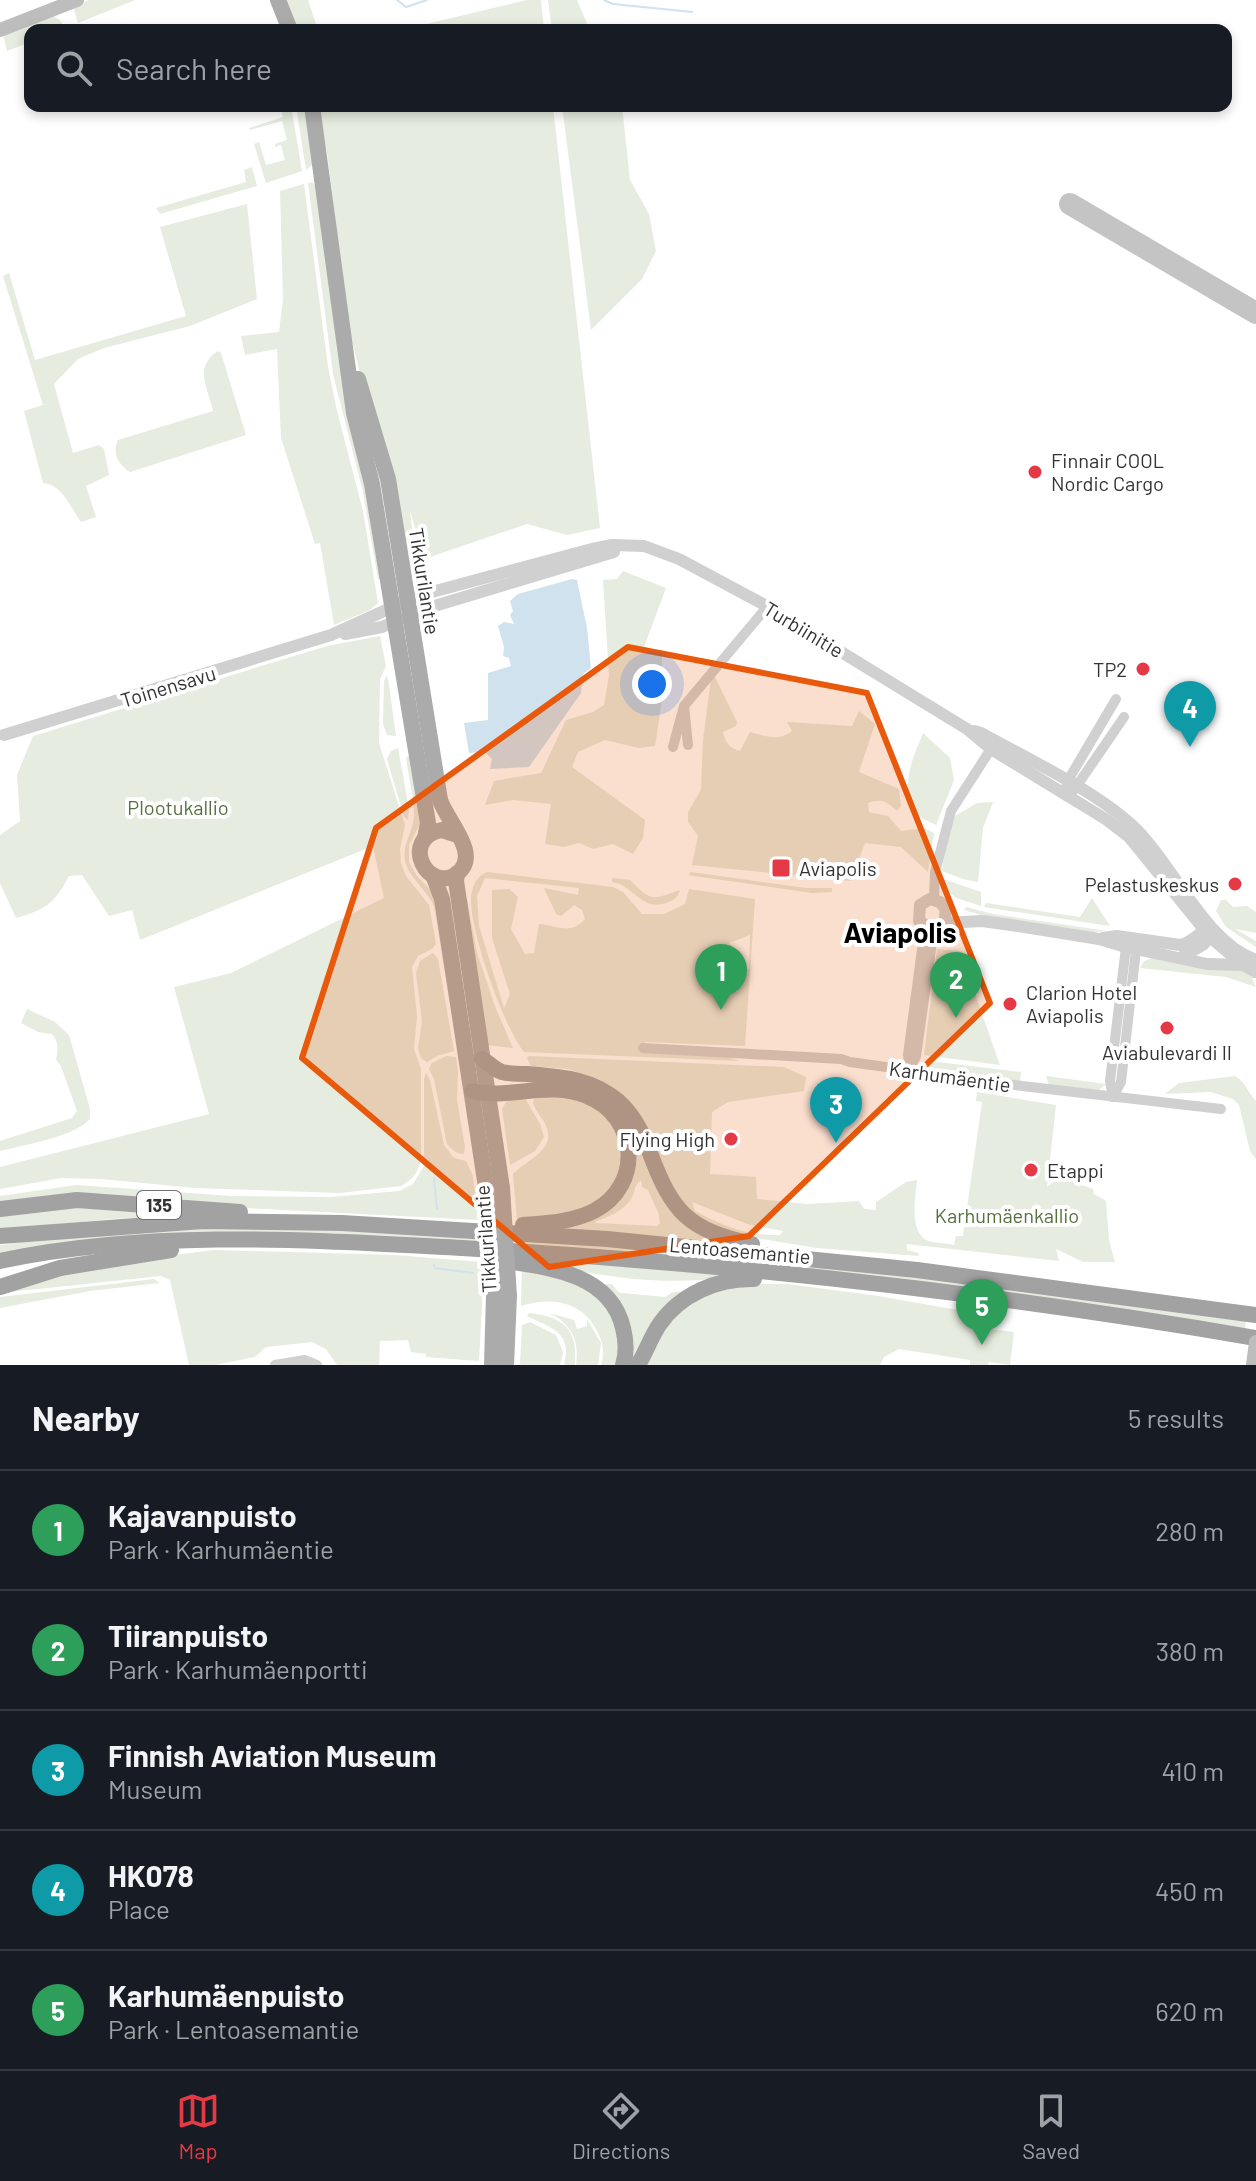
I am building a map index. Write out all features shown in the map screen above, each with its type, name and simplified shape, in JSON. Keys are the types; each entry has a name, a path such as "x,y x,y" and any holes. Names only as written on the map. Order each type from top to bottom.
{"highway":[{"path":"482,1059 504,1073 562,1076 583,1081 609,1093 638,1125 667,1195 695,1224 717,1234 796,1256"},
{"path":"483,1090 538,1075"},
{"path":"465,1230 555,1222 596,1210 616,1193 630,1161 627,1138 617,1116 589,1096 559,1089 483,1090"},
{"name":"135","path":"0,1209 48,1202 109,1201 282,1214 317,1223"},
{"path":"0,1236 187,1222 317,1223"},
{"name":"Lentoasemantie","path":"317,1223 607,1239 796,1256 1256,1315"},
{"path":"0,1261 92,1247 216,1240"},
{"name":"Lentoasemantie","path":"216,1240 423,1246 800,1275 1048,1306 1198,1328 1256,1340"},
{"name":"135","path":"0,1287 60,1268 216,1240"},
{"path":"423,1246 453,1254 551,1268 593,1285 612,1303 623,1324 626,1348 623,1365"},
{"path":"638,1365 659,1326 671,1310 688,1296 728,1281 800,1275"},
{"path":"1198,1328 1234,1343 1256,1348"}],"main road":[{"path":"0,30 77,0"},
{"path":"278,0 288,24"},
{"name":"Tikkurilantie","path":"313,112 354,413 402,611 440,800 458,835"},
{"name":"Tikkurilantie","path":"402,611 428,823 425,838"},
{"path":"442,830 458,835 465,845 467,856 463,867 444,878 433,875 421,862 419,853 425,838 442,830"},
{"name":"Tikkurilantie","path":"457,873 482,1059 506,1365"},
{"name":"Tikkurilantie","path":"433,875 442,899 483,1090"},
{"name":"Tikkurilantie","path":"492,1365 502,1295"},
{"path":"1253,1365 1256,1340"}],"street":[{"name":"Turbiinitie","path":"402,611 592,549 612,545 657,549 767,607 993,745 1114,810 1137,829 1210,932 1243,965"},
{"path":"673,747 684,706 767,607"},
{"name":"Toinensavu","path":"4,735 402,611"},
{"path":"1070,788 1116,699"},
{"path":"684,706 688,745"},
{"path":"1070,788 1124,717"},
{"path":"934,899 935,872 951,811 993,745"},
{"path":"910,1070 908,1055 923,942 937,922 943,904 934,899 926,900 920,905 918,916 937,922 982,921 1099,939 1207,964 1243,965 1256,972"},
{"path":"1131,945 1187,944 1210,932"},
{"path":"1182,957 1210,932"},
{"path":"1210,932 1244,956 1256,960"},
{"path":"1113,1097 1110,1081 1131,945"},
{"name":"Karhumäentie","path":"643,1048 841,1059 1221,1109"},
{"path":"275,1365 305,1360 317,1365"}],"highlighted area":[{"path":"628,647 867,693 990,1003 749,1236 549,1267 302,1058 376,828"}],"green space":[{"path":"89,0 135,0 78,23 73,6"},
{"path":"285,0 308,0 316,24 294,24"},
{"path":"527,0 541,0 543,24 427,24"},
{"path":"548,0 577,0 587,24 551,24"},
{"path":"52,15 62,24 29,24"},
{"path":"24,26 24,44 7,51 3,34"},
{"path":"282,112 292,112 302,171 266,183 254,144 259,142 266,165 285,160 281,145 275,147 275,144 287,140 282,121 249,128 283,117"},
{"path":"297,112 308,112 313,164 306,170"},
{"path":"319,112 554,112 600,528 567,535 527,524 424,559 410,511 417,569 409,573 348,325 336,249 327,152"},
{"path":"563,112 623,112 630,180 649,214 656,251 642,279 591,330"},
{"path":"252,167 257,186 160,214 156,208 246,182 244,170"},
{"path":"308,183 316,186 384,580 378,579 363,492 333,374"},
{"path":"304,184 328,367 363,511 378,603 370,610 334,625 320,543 315,544 281,438 277,349 245,355 241,336 279,332 283,298 280,191"},
{"path":"247,204 257,299 190,326 104,348 78,359 54,384 73,453 99,445 104,449 109,475 86,486 96,517 81,522 61,492 43,483 24,411 43,405 3,276 9,273 35,360 186,316 160,227"},
{"path":"218,351 246,435 130,472 126,469 116,454 118,440 213,411 204,371 210,357"},
{"path":"623,571 666,588 644,647 662,654 662,700 655,746 639,748 605,740 578,752 572,767 645,820 643,838 633,854 613,844 593,849 579,843 564,847 545,844 551,804 513,800 485,805 494,781 541,773 566,720 593,712 604,705 609,675 603,580 617,579"},
{"name":"Plootukallio","path":"380,636 386,666 380,679 379,743 405,825 400,849 401,863 406,876 429,905 436,944 418,956 412,967 417,1016 414,1049 421,1069 419,1168 401,1186 340,1193 195,1188 62,1178 0,1189 0,1167 209,1114 174,987 231,973 384,898 373,846 140,940 132,910 109,916 82,875 69,876 48,904 16,918 0,883 0,835 20,821 17,775 33,736 327,646"},
{"path":"712,671 737,722 736,726 723,732 728,744 736,750 740,751 750,732 771,737 787,734 792,731 787,722 852,726 859,711 875,724 859,772 899,789 901,806 897,811 877,801 868,803 869,812 888,816 901,831 924,828 934,833 928,872 901,847 865,843 851,881 692,865 698,836 688,822 688,812 701,790 703,740"},
{"path":"386,676 396,736 387,735 383,724"},
{"path":"923,733 950,758 954,780 936,825 911,813 909,800 910,772"},
{"path":"398,748 409,809 408,820 404,817 387,759 391,751"},
{"path":"412,756 421,822 409,845 409,862 434,894 454,1028 434,906 406,864 406,845 414,814 406,757"},
{"path":"993,802 983,828 978,882 942,871 945,843 955,816 977,803"},
{"path":"691,872 806,888 832,888 832,892 812,893 688,875"},
{"path":"484,873 613,887 623,892 642,914 664,914 685,904 689,889 755,899 745,1046 645,1042 643,1052 727,1057 740,1061 524,1052 497,999 474,924 472,891 477,879","holes":["485,878 579,888 578,895 544,888 556,914 561,916 574,905 582,910 585,919 569,928 539,924 534,953 525,954 511,929 518,897 509,889 492,890 492,938 510,994 504,1008 479,926 477,896","750,935 749,969 742,971 737,968 737,952 729,943"]},
{"path":"612,878 630,880 652,897 680,890 671,901 650,904 612,882"},
{"path":"943,879 981,892 981,906 956,898 939,883"},
{"path":"1092,898 1110,926 984,907 986,903 1080,917"},
{"path":"467,899 477,953 513,1048 487,1045 463,900"},
{"path":"1221,900 1226,900 1233,907 1247,906 1256,912 1256,933 1235,929 1256,941 1256,947 1226,927 1216,911"},
{"path":"966,907 1107,931 1092,932 984,916 964,910"},
{"path":"937,949 960,951 1000,1065 924,1055"},
{"path":"433,953 438,959 454,1051 427,1062 421,1058 418,1048 422,1022 416,973 420,961"},
{"path":"1152,958 1236,969 1256,975 1252,978 1256,987 1226,977 1140,968 1144,961"},
{"path":"27,1009 55,1022 69,1035 90,1109 90,1119 73,1131 0,1151 0,1141 72,1118 77,1111 56,1060 56,1040 52,1034 38,1032 21,1023"},
{"path":"446,1056 456,1057 457,1100 464,1154 447,1144 434,1079 429,1069 432,1063"},
{"name":"Karhumäenkallio","path":"527,1058 784,1067 806,1077 804,1091 728,1102 712,1112 710,1174 756,1177 757,1199 808,1204 859,1201 864,1209 876,1210 876,1202 906,1182 917,1180 915,1222 918,1230 928,1241 954,1245 956,1236 963,1236 982,1102 976,1101 977,1092 1056,1105 1047,1187 1059,1177 1093,1189 1094,1194 1106,1201 1109,1240 1115,1262 1083,1262 1056,1249 1059,1261 907,1244 907,1250 919,1253 918,1256 817,1248 731,1234 688,1213 595,1079 569,1069 531,1066","holes":["692,1202 750,1225 783,1231 780,1235 768,1235 736,1229 695,1211"]},
{"path":"929,1061 1021,1072 1020,1081 931,1069 927,1067"},
{"path":"426,1073 444,1145 454,1158 466,1161 473,1176 478,1220 226,1207 0,1203 0,1196 76,1185 231,1196 331,1197 399,1191 413,1184 424,1166"},
{"path":"1046,1076 1106,1084 1099,1090 1049,1085"},
{"path":"1235,1076 1256,1101 1256,1159 1250,1151 1239,1105 1233,1099 1211,1092 1165,1094 1179,1083"},
{"path":"532,1081 622,1108 662,1194 730,1244 552,1229 627,1182 616,1111 533,1085","holes":["641,1180 642,1187 648,1190 658,1212 660,1223 657,1226 596,1223 624,1207"]},
{"path":"571,1095 606,1111 624,1145 618,1182 589,1208 517,1220 513,1174 538,1154 547,1142 546,1126 534,1106 534,1099"},
{"path":"526,1100 544,1137 535,1151 510,1165 502,1109 506,1102"},
{"path":"40,1206 210,1214 111,1219 0,1230 0,1212"},
{"path":"209,1227 479,1235 480,1243 353,1237 0,1255 0,1245 89,1233"},
{"path":"519,1238 808,1263 1246,1319 1245,1330 519,1246"},
{"path":"214,1250 394,1255 481,1262 479,1361 426,1357 426,1354 411,1352 408,1340 380,1341 379,1365 337,1365 326,1349 312,1342 266,1347 255,1357 215,1365 189,1365 170,1280 161,1276 0,1293 95,1265"},
{"path":"537,1262 576,1262 737,1276 661,1281"},
{"path":"522,1267 589,1287 616,1316 619,1365 601,1365 603,1351 596,1329 573,1307 553,1302 521,1306"},
{"path":"154,1279 160,1283 90,1291 0,1308 0,1297"},
{"path":"602,1284 612,1284 622,1293 665,1297 673,1292 685,1291 633,1365"},
{"path":"744,1284 788,1284 964,1311 963,1318 980,1321 979,1328 1014,1332 1010,1365 989,1362 988,1365 970,1365 970,1360 899,1349 884,1357 880,1365 643,1365 662,1329 691,1299"},
{"path":"529,1313 559,1321 566,1327 574,1342 575,1365 564,1365 566,1354 563,1338 552,1328 527,1316"},
{"path":"549,1313 574,1320 577,1329 587,1326 587,1319 601,1343 598,1365 576,1365 577,1348 572,1334 563,1322"},
{"path":"530,1322 556,1335 563,1352 560,1365 520,1365 522,1325"}],"water":[{"path":"577,580 591,668 583,674 581,693 529,767 490,769 492,759 485,752 469,753 464,723 488,720 488,673 511,666 509,658 503,656 504,647 498,626 504,622 514,624 510,601 518,594"}],"waterway":[{"path":"397,0 406,7 427,0"},
{"path":"604,0 613,4 692,12"},
{"path":"434,1178 437,1209"},
{"path":"434,1265 435,1268 473,1273"}],"taxiway":[{"path":"1070,204 1256,313"}],"place":[{"name":"Finnair COOL Nordic Cargo","path":"1035,472"},
{"name":"TP2","path":"1143,669"},
{"name":"HK078","path":"1190,747"},
{"name":"Aviapolis","path":"781,868"},
{"name":"Pelastuskeskus","path":"1235,884"},
{"name":"Clarion Hotel Aviapolis","path":"1010,1004"},
{"name":"Kajavanpuisto","path":"721,1010"},
{"name":"Tiiranpuisto","path":"956,1018"},
{"name":"Aviabulevardi II","path":"1167,1028"},
{"name":"Flying High","path":"731,1139"},
{"name":"Finnish Aviation Museum","path":"836,1143"},
{"name":"Etappi","path":"1031,1170"},
{"name":"Karhumäenpuisto","path":"982,1345"}],"district":[{"name":"Aviapolis","path":"900,932"}]}
